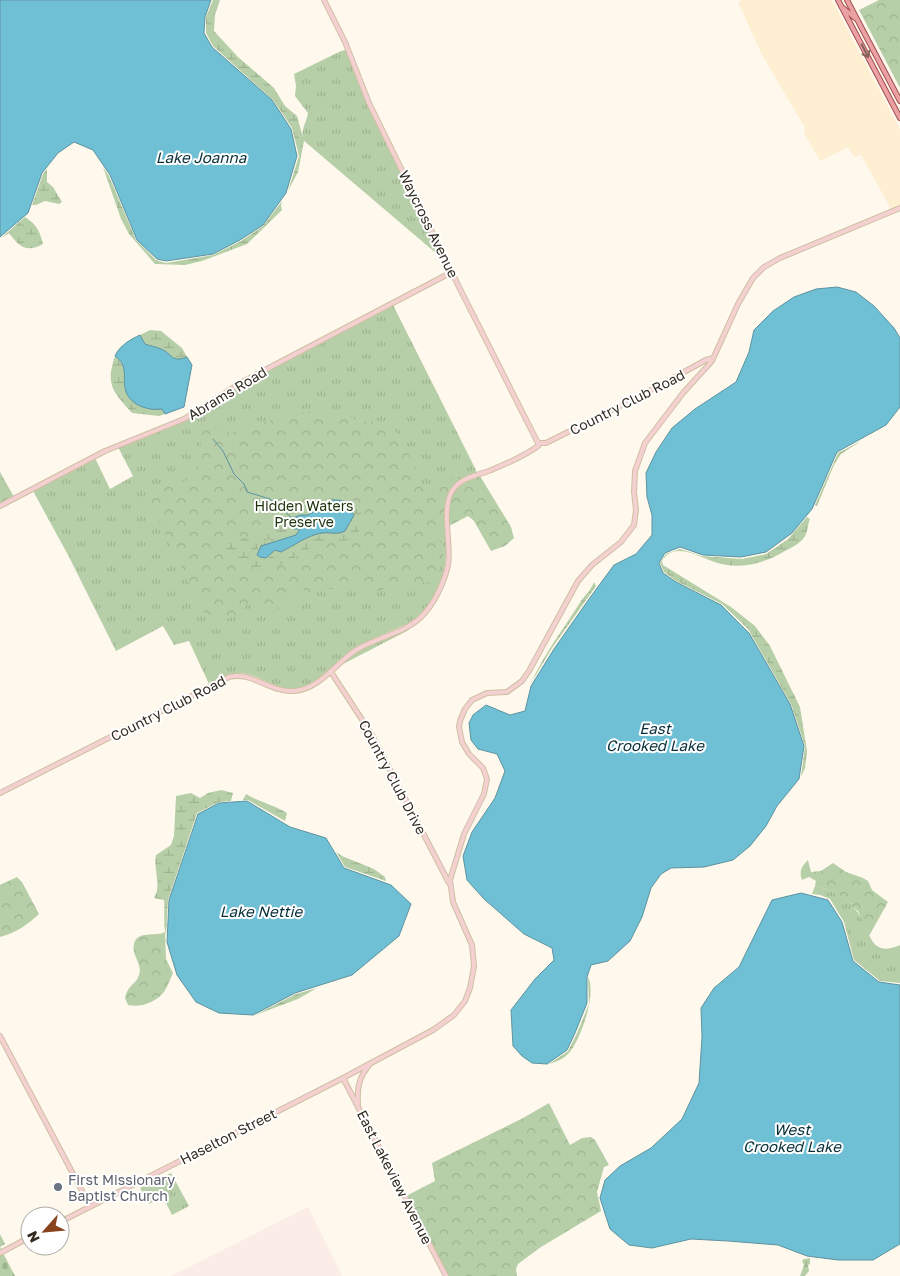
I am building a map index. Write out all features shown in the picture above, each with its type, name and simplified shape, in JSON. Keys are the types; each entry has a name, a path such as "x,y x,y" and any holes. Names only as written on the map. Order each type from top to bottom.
{"main road":[{"path":"838,0 900,118"},
{"path":"843,0 848,2 900,101"},
{"path":"842,8 858,21"}],"street":[{"name":"Waycross Avenue","path":"324,0 344,42 364,92 539,444"},
{"path":"450,884 464,834 484,794 486,786 486,773 462,742 459,728 469,703 487,693 507,692 522,680 529,671 578,581 592,564 621,542 629,533 636,518 634,480 641,451 668,412 714,358 743,293 753,278 764,266 780,258 900,208"},
{"name":"Abrams Road","path":"0,506 106,451 184,419 242,382 452,272"},
{"name":"Country Club Road","path":"0,793 229,676 244,676 276,688 293,691 304,689 331,672 357,649 415,622 429,608 448,566 448,510 451,494 455,486 500,466 539,444 546,443 640,396 706,360 714,358"},
{"name":"Country Club Drive","path":"331,672 372,735 450,884 453,902 468,934 473,955 473,977 465,1001 454,1015 441,1025 371,1062"},
{"path":"0,1036 90,1206"},
{"path":"358,1106 358,1084 362,1074 371,1062"},
{"name":"Haselton Street","path":"70,1217 371,1062"},
{"name":"East Lakeview Avenue","path":"343,1078 446,1276"},
{"path":"0,1253 20,1243"}],"shaded area":[{"path":"742,0 832,0 900,129 900,206 891,209 861,155 854,157 848,147 820,161 804,133 805,128 761,53 738,2"},
{"path":"308,1207 342,1276 171,1276"}],"green space":[{"path":"213,0 220,0 215,15 214,31 238,57 274,88 285,106 297,116 304,141 298,172 288,191 299,156 292,128 273,100 213,46 206,33 206,17"},
{"path":"879,0 900,0 900,88 859,10"},
{"path":"346,50 368,103 444,260 303,140 303,129 308,113 295,96 294,74"},
{"path":"103,167 109,176 136,240 156,260 166,263 213,255 241,241 263,226 282,201 282,210 247,244 202,261 185,265 155,264 129,234 121,219"},
{"path":"47,169 47,182 53,187 62,202 59,204 45,201 32,205 43,174"},
{"path":"25,217 37,228 43,244 32,248 24,247 16,242 9,233 1,238"},
{"name":"Hidden Waters Preserve","path":"393,305 476,470 440,488 445,524 446,559 443,576 437,592 428,607 414,621 376,637 355,649 318,681 294,690 278,687 254,676 237,673 209,684 189,641 174,645 163,626 116,651 68,555 33,491 95,458 110,489 133,476 118,447 184,420 231,390"},
{"path":"150,330 161,331 182,348 187,357 178,359 161,349 145,344 140,335"},
{"path":"115,356 123,367 125,390 162,409 165,414 159,416 132,413 125,406 113,388 111,381"},
{"path":"307,411 348,414 355,420 375,421 396,432 420,477 420,483 427,492 434,490 443,483 475,470 478,473 453,486 449,493 446,527 437,528 438,540 443,544 442,560 439,570 429,583 405,584 365,594 361,579 339,589 314,593 301,589 289,602 272,611 260,609 249,603 230,618 214,621 208,620 146,496 154,490 188,480 200,459 201,428 208,427 231,433 260,423","holes":["340,498 357,502 356,537 350,540 315,544 290,560 271,569 258,570 244,566 228,557 226,544 237,543 243,538 253,538 268,526 286,519 293,513 307,514 327,502"]},
{"path":"861,441 841,454 834,465 817,506 815,505 838,453"},
{"path":"0,472 14,497 0,505"},
{"path":"480,476 511,527 514,538 505,546 491,551 474,521 468,516 449,526 449,507 453,494 463,484"},
{"path":"346,499 357,502 363,514 360,530 352,539 317,544 278,566 263,569 247,567 239,563 230,557 224,547 226,544 237,543 243,538 253,538 268,526 287,518 294,525 293,530 297,530 294,535 265,541 256,552 259,559 267,559 275,552 282,553 312,537 343,534 349,528 355,515 349,507 349,501"},
{"path":"807,517 810,519 803,539 778,555 755,564 739,566 722,564 682,551 668,554 662,561 663,565 731,607 755,626 770,646 800,707 807,751 805,768 801,777 805,746 791,704 748,629 722,604 676,581 664,572 660,563 666,554 680,549 702,556 742,559 766,554 788,539"},
{"path":"594,582 596,586 552,648 531,683 548,651"},
{"path":"415,624 407,631 341,665 358,651"},
{"path":"221,790 233,793 231,801 219,802 197,813 168,900 166,935 164,900 154,898 157,888 155,861 156,855 171,845 174,836 176,796 191,793 200,798 208,793"},
{"path":"246,794 287,813 285,821 248,800 243,800"},
{"path":"336,852 374,869 385,877 386,881 345,867"},
{"path":"808,860 811,872 821,871 833,863 846,872 863,878 868,881 872,890 888,902 869,936 858,911 852,907 852,904 835,893 815,886 816,881 809,877 802,880 801,870"},
{"path":"17,877 22,882 39,914 21,928 0,937 0,885"},
{"path":"815,886 835,892 852,904 852,907 863,921 870,937 880,948 900,945 900,983 880,981 854,960 844,922 830,899 812,894"},
{"path":"165,932 166,959 173,973 167,987 161,996 153,1001 138,1006 128,1005 125,998 126,993 138,978 140,971 134,952 136,940 143,935"},
{"path":"588,977 590,984 589,1004"},
{"path":"317,988 298,999 253,1016 296,994"},
{"path":"589,1004 583,1027 574,1046 567,1055 549,1064 568,1051"},
{"path":"549,1103 570,1145 582,1138 591,1137 595,1140 609,1165 604,1167 597,1192 601,1211 541,1247 518,1264 516,1269 517,1276 448,1276 410,1204 408,1195 435,1181 432,1163"},
{"path":"171,1173 189,1206 172,1215 163,1197 149,1204 140,1188"},
{"path":"0,1234 5,1244 0,1247"},
{"path":"0,1247 15,1276 0,1276"},
{"path":"810,1258 809,1271 805,1276 800,1276 804,1265 802,1261"}],"water":[{"name":"Lake Joanna","path":"0,0 211,0 205,17 204,33 212,47 272,100 291,129 297,156 286,193 263,225 213,254 166,261 157,259 137,240 110,175 93,150 74,142 58,153 42,173 28,213 0,237"},
{"name":"East Crooked Lake","path":"837,287 856,292 874,306 894,328 900,338 900,407 886,425 837,452 812,509 792,533 766,552 741,557 703,555 680,547 665,553 659,563 663,573 676,582 721,605 749,633 790,704 804,746 799,779 777,806 766,826 750,846 733,860 704,867 671,868 661,874 651,888 642,917 630,941 608,961 591,965 587,977 587,1003 567,1050 547,1064 532,1063 513,1046 511,1010 535,979 554,960 552,948 524,934 484,899 467,880 463,856 472,832 495,798 505,771 497,754 478,749 471,740 469,723 473,715 486,705 510,715 525,711 531,686 589,599 614,565 636,554 652,535 652,515 647,497 646,473 656,452 672,428 695,409 736,382 749,352 754,330 773,311 794,297 816,289"},
{"path":"140,335 145,344 161,349 178,359 187,357 192,365 184,407 165,414 162,409 145,408 130,399 125,388 122,363 115,356 122,346"},
{"path":"333,500 347,502 354,515 345,531 317,534 281,552 275,550 266,558 257,555 261,546 296,535 300,529 294,529 296,525 292,518 308,515"},
{"name":"Lake Nettie","path":"247,801 290,827 326,838 344,868 391,885 411,904 399,936 352,975 295,993 253,1015 219,1013 196,1002 177,975 167,942 169,900 198,814 219,803"},
{"name":"West Crooked Lake","path":"801,893 828,900 842,922 853,961 879,982 900,985 900,1244 873,1260 838,1260 807,1256 778,1245 728,1241 691,1239 652,1248 629,1245 610,1229 600,1198 605,1180 620,1166 651,1148 682,1119 699,1083 702,1037 701,1008 714,988 739,967 772,900"}],"waterway":[{"path":"213,439 223,451 234,474 244,484 247,492 270,499 292,518"}],"place":[{"name":"First Missionary Baptist Church","path":"58,1187"}]}
